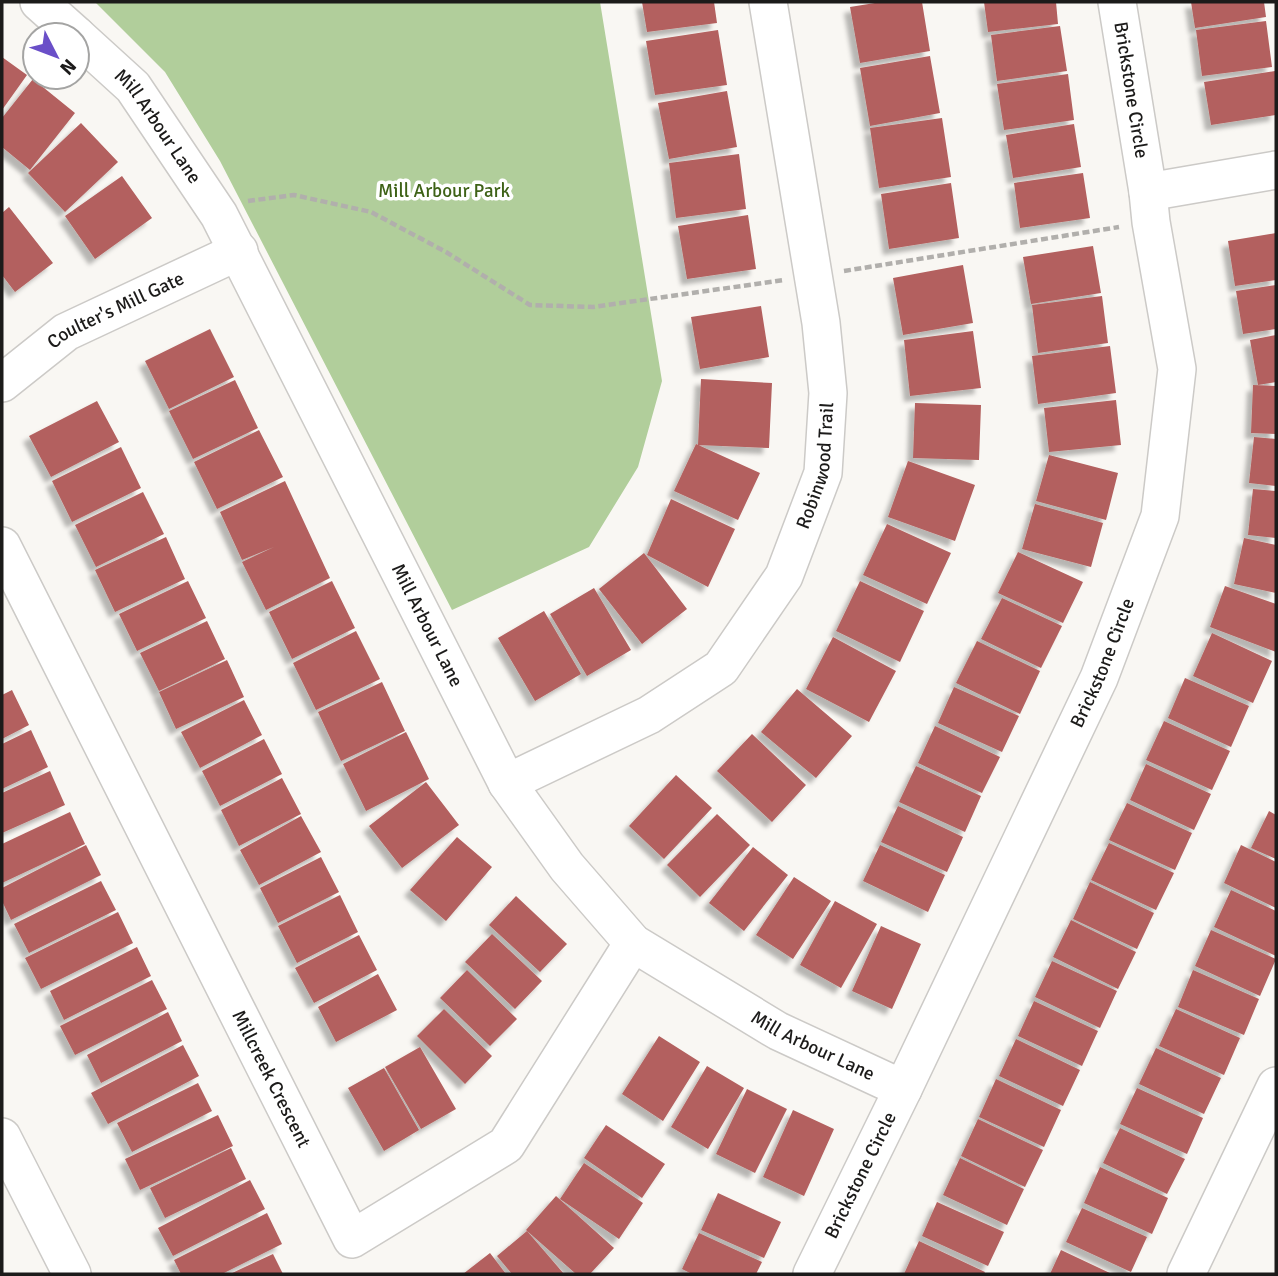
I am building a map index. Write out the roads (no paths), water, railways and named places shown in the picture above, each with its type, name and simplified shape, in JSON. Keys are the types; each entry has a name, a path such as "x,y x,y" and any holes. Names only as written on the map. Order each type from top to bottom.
{"street":[{"name":"Mill Arbour Lane","path":"39,2 60,21"},
{"name":"Robinwood Trail","path":"507,783 649,715 721,668 783,576 823,473 828,394 821,323 768,2"},
{"name":"Brickstone Circle","path":"812,1274 1099,678 1160,516 1177,369 1117,2"},
{"name":"Mill Arbour Lane","path":"91,49 133,87 219,215 507,783 567,867 633,943 778,1031 903,1089"},
{"path":"1149,207 1276,170"},
{"name":"Coulter's Mill Gate","path":"2,383 66,332 239,251"},
{"name":"Millcreek Crescent","path":"2,545 352,1239 506,1145 633,943"},
{"path":"1186,1274 1276,1086"},
{"path":"2,1138 72,1274"}],"park label":[{"name":"Mill Arbour Park","path":"444,191"}]}
